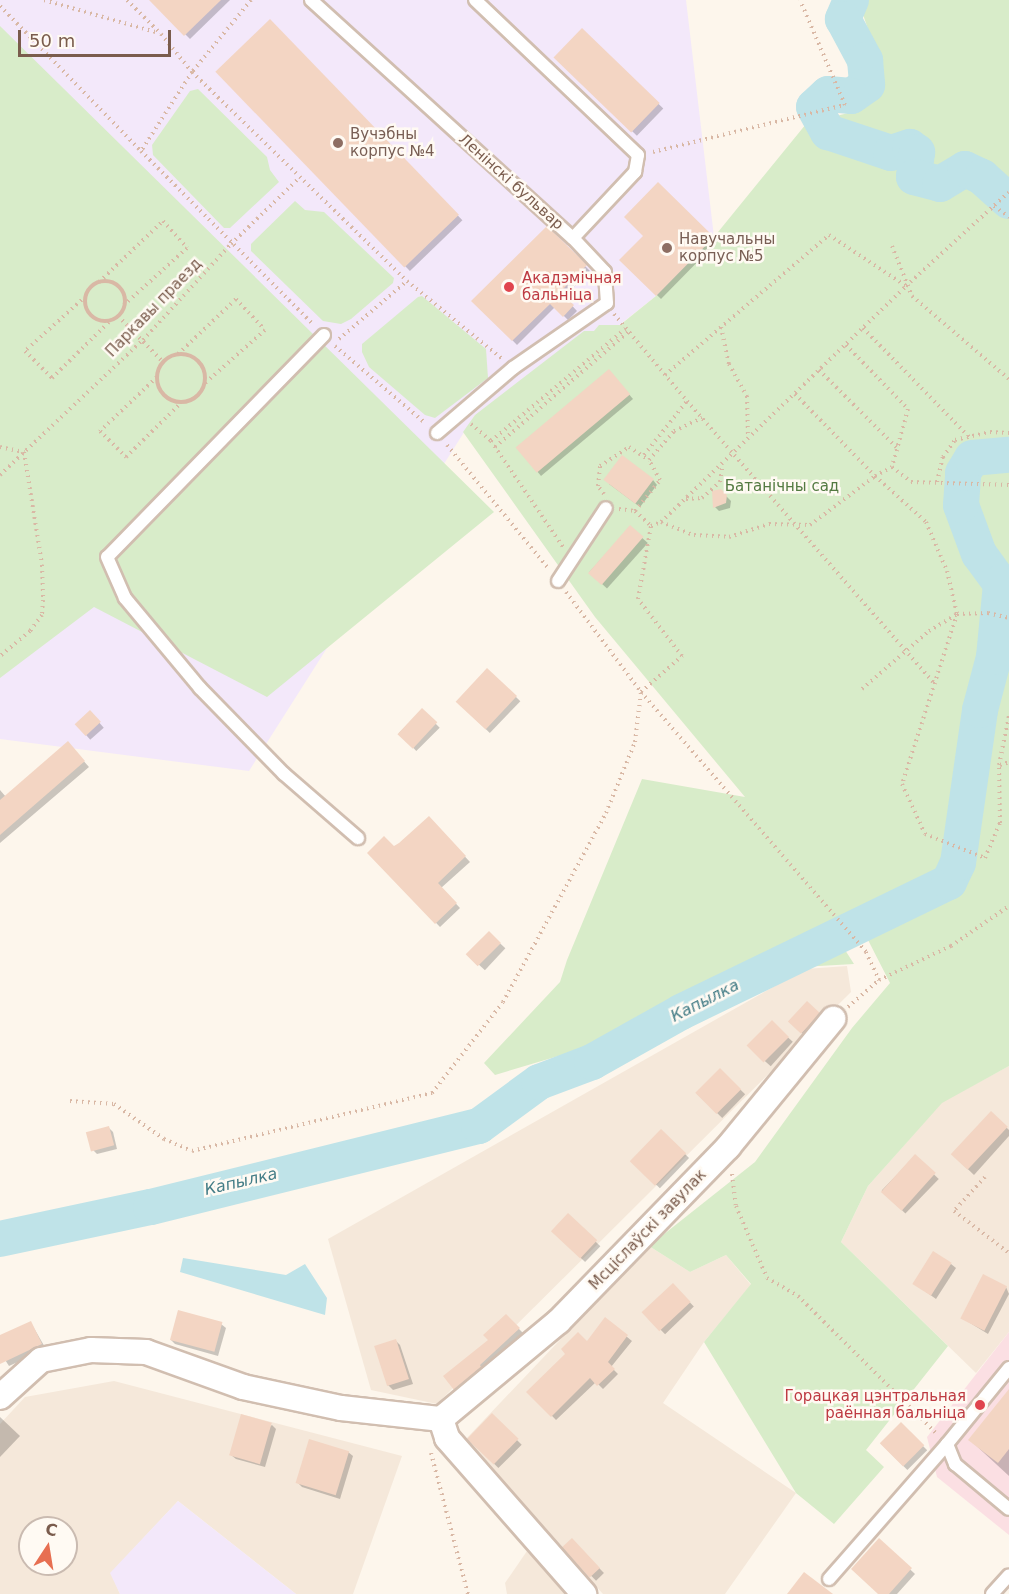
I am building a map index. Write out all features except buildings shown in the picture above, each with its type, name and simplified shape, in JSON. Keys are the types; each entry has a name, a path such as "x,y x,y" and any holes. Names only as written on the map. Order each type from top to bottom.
{"street":[{"name":"Мсціслаўскі завулак","path":"441,1419 559,1321 728,1147 833,1019"},
{"path":"0,1397 40,1360 91,1350 146,1352 243,1387 341,1408 441,1419 447,1438 584,1594"}],"lane":[{"name":"Ленінскі бульвар","path":"311,0 573,238 634,172 638,155"},
{"path":"475,0 638,155"},
{"path":"437,433 513,368 607,303 605,272 573,238"},
{"path":"329,340 107,557 125,598 200,688 284,774 358,838"},
{"path":"558,581 606,508"},
{"path":"829,1579 947,1444 1009,1368"},
{"path":"947,1444 955,1464 1009,1509"},
{"path":"992,1594 1009,1575"}],"path":[{"path":"44,0 161,34"},
{"path":"127,0 161,34 192,72 407,281 513,368"},
{"path":"141,151 192,72 251,0"},
{"path":"638,155 844,105 800,0"},
{"path":"0,6 231,244 329,340 437,433 558,581 641,692 866,952 879,980"},
{"name":"Паркавы праезд","path":"0,475 143,340 231,244 299,178"},
{"path":"651,526 661,522 686,499 906,286 1009,192"},
{"path":"994,206 1009,217"},
{"path":"163,221 187,248 124,305 118,316 112,319 52,378 25,351 86,296 93,285 99,282 163,221"},
{"path":"665,375 829,235 906,286"},
{"path":"892,246 906,286 912,296 1009,379"},
{"path":"99,282 106,281 118,286 124,298 124,305"},
{"path":"329,340 407,281"},
{"path":"86,296 86,308 94,318 112,319"},
{"path":"157,376 162,392 175,401 197,396 205,383 265,330 236,299 178,354 163,362 157,376 100,431 126,457 183,401"},
{"path":"607,303 626,331 935,684"},
{"path":"118,316 163,362"},
{"path":"721,327 729,364 747,396 748,439"},
{"path":"863,328 969,437"},
{"path":"491,441 626,331"},
{"path":"495,447 626,331"},
{"path":"661,522 694,534 729,537 769,524 810,525 874,476 892,467 908,408 845,345"},
{"path":"178,354 193,357 199,362 203,368 205,383"},
{"path":"819,370 898,448"},
{"path":"795,394 874,476 926,522 947,571 957,614 902,784 926,834 985,858 1000,823 999,765 1009,716"},
{"path":"644,455 687,401"},
{"path":"460,413 491,441 572,560"},
{"path":"649,460 674,431 702,418"},
{"path":"937,482 943,457 955,440 990,432 1009,433"},
{"path":"0,447 24,452 42,565 42,615 30,631 0,656"},
{"path":"635,511 660,480 649,460 629,447 600,466 598,486 607,498 606,508 635,511 651,526"},
{"path":"686,499 702,498 720,482 724,462"},
{"path":"892,467 911,482 1009,485"},
{"path":"70,1101 114,1104 164,1139 192,1151 432,1093 503,1002 606,813 635,742 641,692 682,656 638,599 651,526"},
{"path":"862,689 929,631 957,614 988,613 1009,618"},
{"path":"999,765 1009,762"},
{"path":"833,1019 879,980 951,946 1009,906"},
{"path":"1002,910 1009,912"},
{"path":"728,1147 736,1206 767,1278 798,1296 947,1444"},
{"path":"985,1177 954,1211 1009,1253"},
{"path":"430,1450 468,1594"}],"shaded area":[{"path":"0,0 686,0 714,237 656,296 613,330 475,415 249,771 0,739"},
{"path":"847,966 851,992 437,1404 371,1390 328,1239 805,969"},
{"path":"1009,1066 1009,1332 976,1373 841,1242 868,1186 942,1102"},
{"path":"649,1246 690,1272 726,1255 751,1285 704,1342 663,1403 796,1493 725,1594 603,1594 465,1440"},
{"name":"Горацкая цэнтральная раённая бальніца","path":"1009,1332 1009,1535 937,1477 927,1437"},
{"path":"114,1381 402,1456 353,1594 296,1594 178,1501 111,1573 120,1594 0,1594 0,1424 25,1397"},
{"path":"178,1501 296,1594 120,1594 110,1573"},
{"path":"527,1551 565,1594 507,1594 505,1583"}],"green space":[{"name":"Батанічны сад","path":"858,0 1009,0 1009,1066 942,1103 868,1186 841,1242 948,1346 866,1450 884,1467 834,1524 796,1493 704,1342 751,1284 726,1255 690,1272 649,1246 755,1162 852,1028 890,983 868,940 852,918 831,928 854,964 750,970 582,1049 495,1075 484,1063 560,982 642,779 745,797 595,617 463,432 475,415 584,331 594,331 599,325 620,325 656,296 714,237 806,124 848,113 880,64"},
{"path":"0,26 494,512 267,697 94,607 0,678"},
{"path":"198,89 267,157 270,170 279,182 230,228 224,228 153,155 152,145 190,91"},
{"path":"295,201 305,210 324,212 394,278 393,283 351,319 341,324 323,321 251,251 251,244"},
{"path":"422,296 486,349 488,378 435,418 425,415 369,367 362,352 362,344"}],"water":[{"path":"183,1258 286,1275 305,1264 327,1298 325,1315 180,1272"}],"waterway":[{"name":"Капылка","path":"851,0 843,19 865,60 867,85 851,96 828,94 814,107 828,132 891,153 910,147 917,152 914,177 940,184 965,169 982,177 1009,201"},
{"name":"Капылка","path":"0,1239 151,1207 479,1126 539,1082 592,1062 681,1012 949,882 958,863 980,710 994,657 1001,584 979,554 961,505 963,473 972,458 1009,455"}],"place":[{"name":"Вучэбны корпус №4","path":"338,143"},
{"name":"Навучальны корпус №5","path":"667,248"},
{"name":"Акадэмічная бальніца","path":"509,287"},
{"name":"Горацкая цэнтральная раённая бальніца","path":"980,1405"}]}
